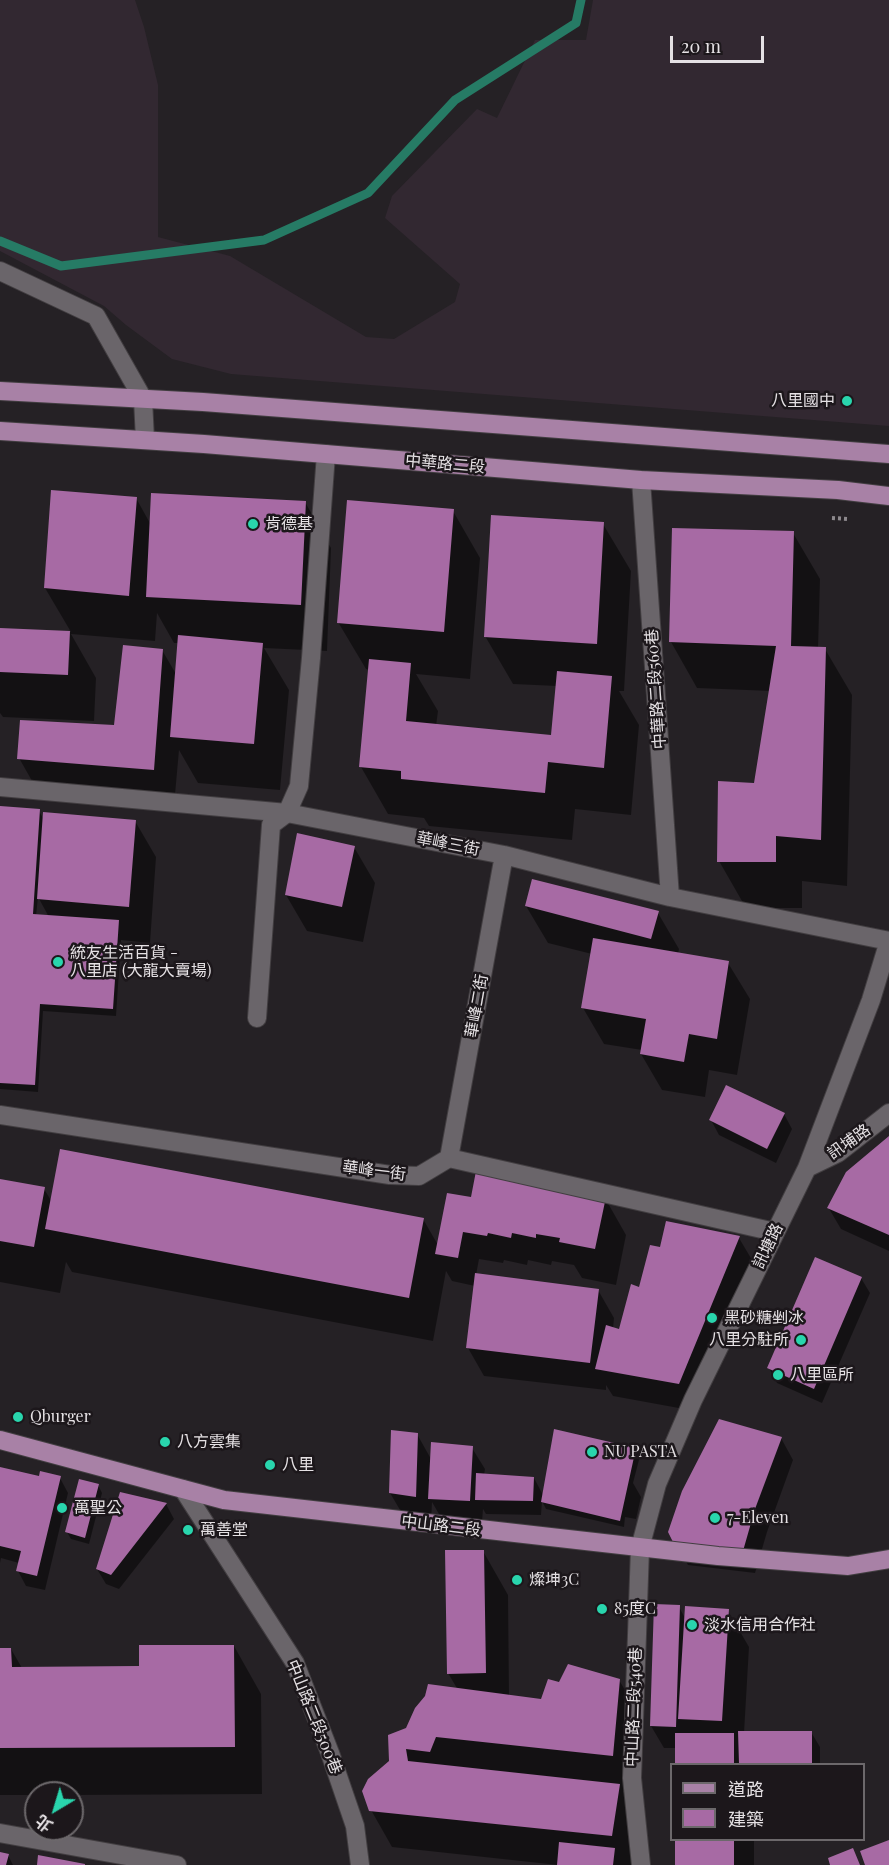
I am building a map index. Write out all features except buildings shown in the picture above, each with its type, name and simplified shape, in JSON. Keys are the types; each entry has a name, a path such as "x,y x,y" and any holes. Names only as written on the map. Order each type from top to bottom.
{"main road":[{"path":"0,391 559,428 889,454"},
{"name":"中華路二段","path":"0,431 145,440 641,480 838,490 889,496"},
{"name":"中山路二段","path":"0,1440 224,1500 640,1548 848,1566 889,1559"}],"street":[{"path":"0,271 96,316 143,399 145,440"},
{"path":"257,1018 271,825 286,813 299,786 326,454"},
{"name":"中華路二段560巷","path":"641,480 670,897"},
{"name":"華峰三街","path":"0,787 286,813 504,855 670,897 889,941"},
{"name":"華峰二街","path":"449,1158 504,855"},
{"name":"訊塘路","path":"640,1548 657,1484 693,1400 807,1168 871,1000 889,941"},
{"name":"訊埔路","path":"807,1168 838,1153 889,1113"},
{"name":"華峰一街","path":"0,1115 390,1175 419,1176 449,1158"},
{"path":"449,1158 775,1232"},
{"name":"中山路二段500巷","path":"183,1489 295,1664 330,1753 355,1826 360,1865"},
{"name":"中山路二段540巷","path":"640,1548 632,1778 641,1865"},
{"path":"0,1833 177,1865"}],"shaded area":[{"path":"0,0 135,0 158,85 158,237 230,256 366,337 394,339 455,302 460,284 385,218 392,196 477,109 497,118 535,40 586,40 593,0 889,0 889,426 231,374 172,359 104,306 0,251"}],"waterway":[{"path":"0,241 61,266 264,240 368,193 455,100 576,23 581,0"}],"place":[{"name":"八里國中","path":"847,401"},
{"name":"肯德基","path":"253,524"},
{"name":"統友生活百貨 - 八里店 (大龍大賣場)","path":"58,962"},
{"name":"黑砂糖剉冰","path":"712,1318"},
{"name":"八里分駐所","path":"801,1340"},
{"name":"八里區所","path":"778,1375"},
{"name":"Qburger","path":"18,1417"},
{"name":"八方雲集","path":"165,1442"},
{"name":"NU PASTA","path":"592,1452"},
{"name":"八里","path":"270,1465"},
{"name":"萬聖公","path":"62,1508"},
{"name":"7-Eleven","path":"715,1518"},
{"name":"萬善堂","path":"188,1530"},
{"name":"燦坤3C","path":"517,1580"},
{"name":"85度C","path":"602,1609"},
{"name":"淡水信用合作社","path":"692,1625"}]}
